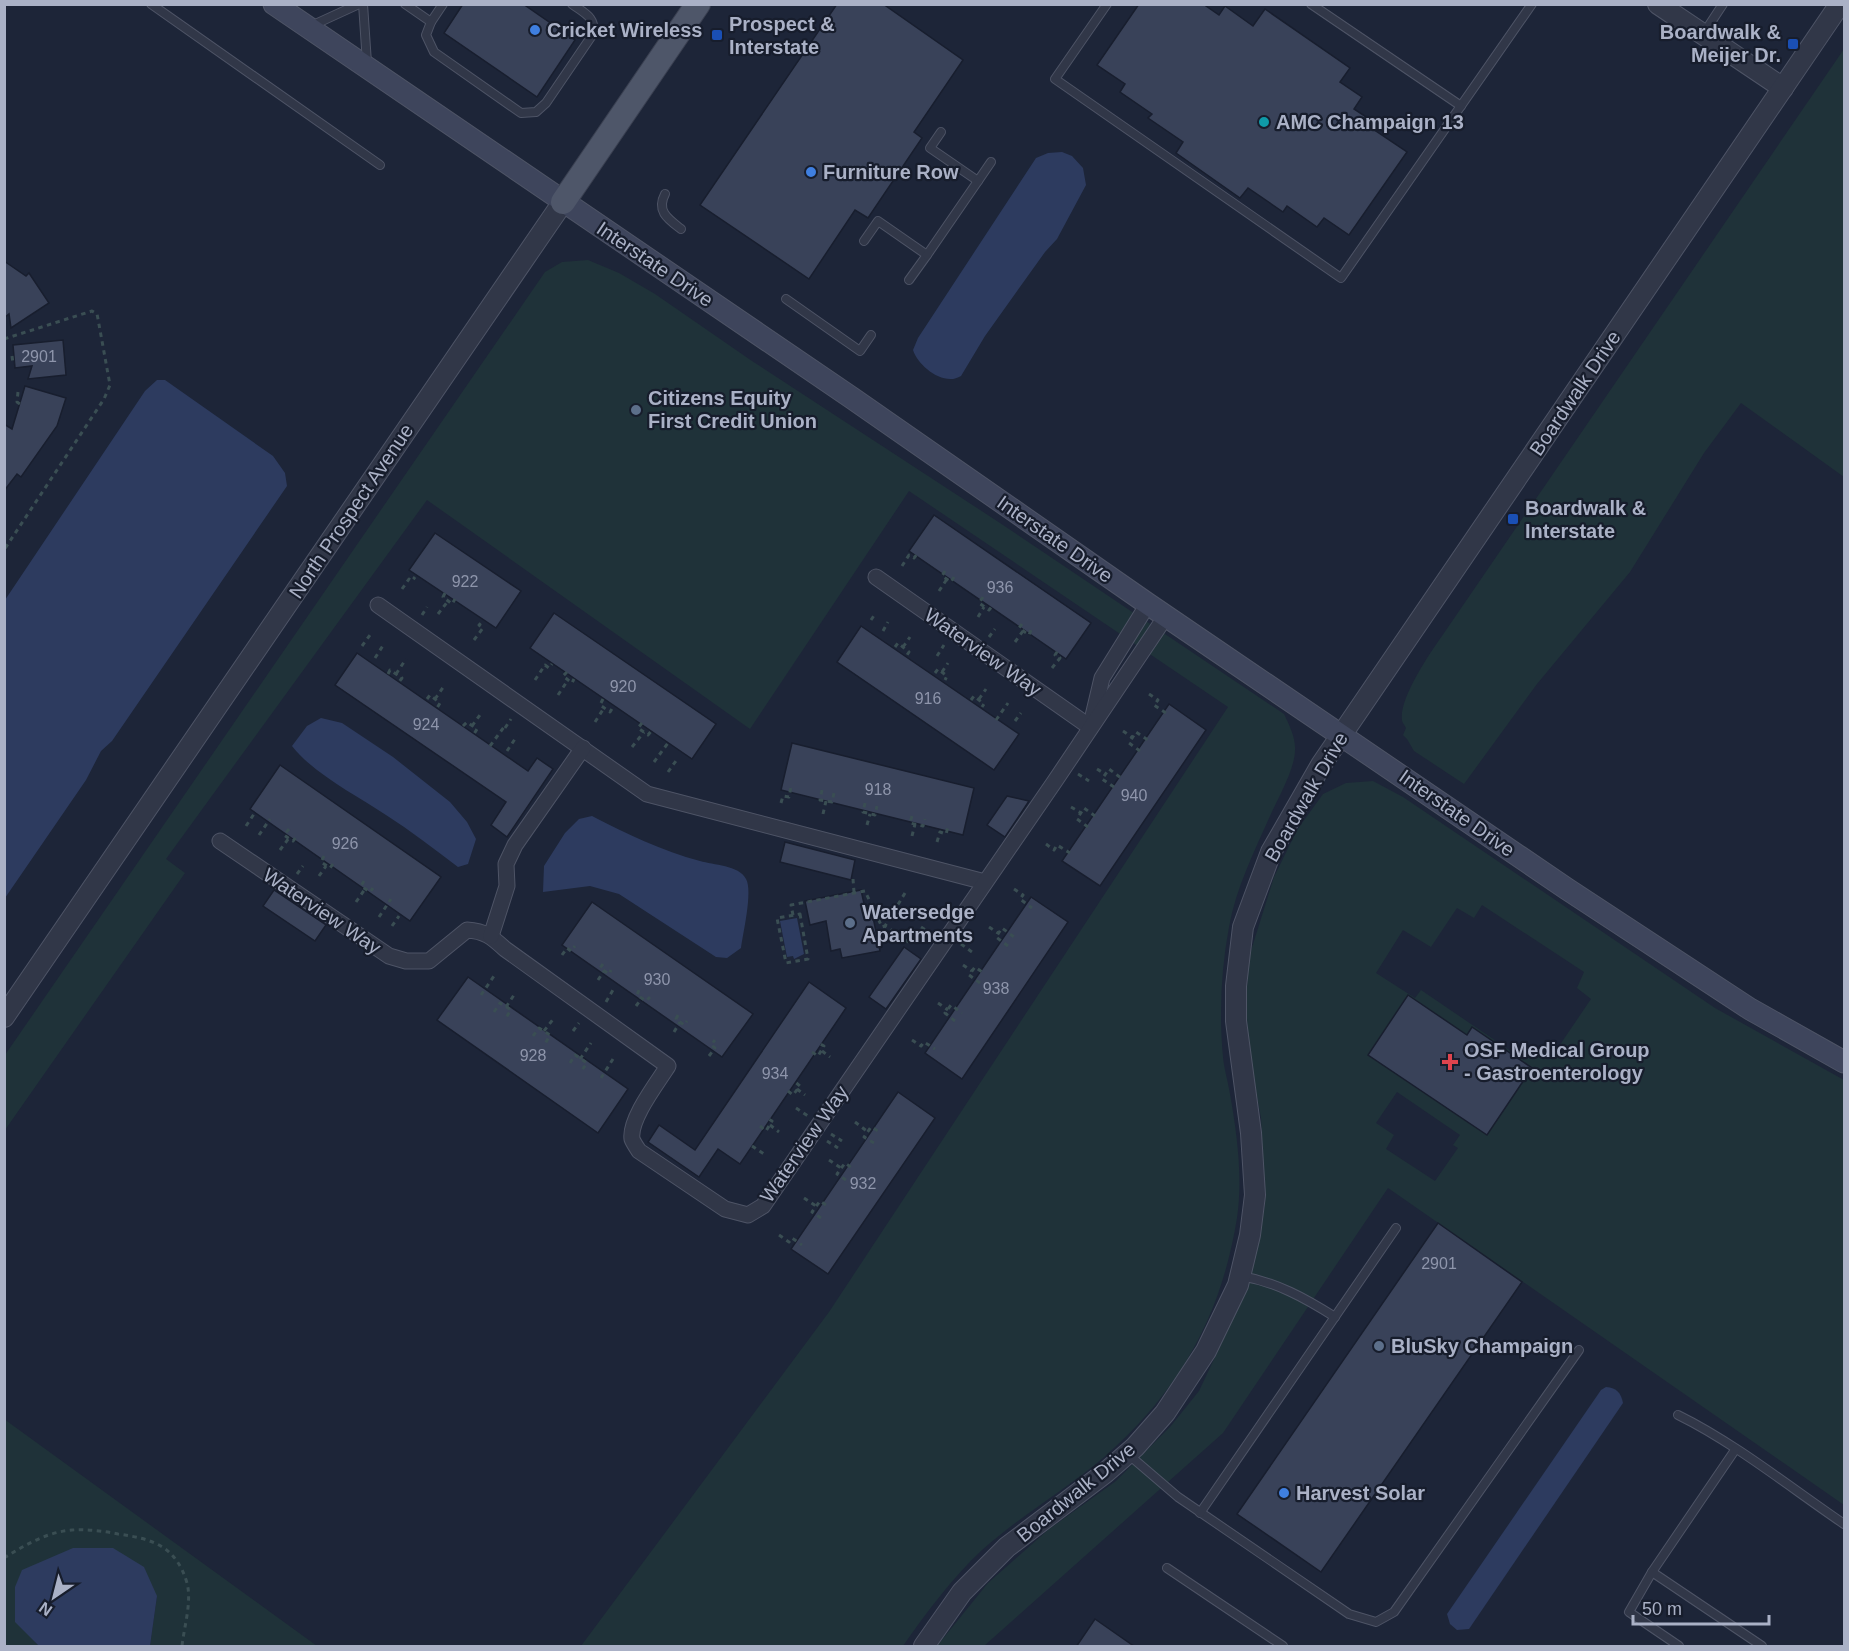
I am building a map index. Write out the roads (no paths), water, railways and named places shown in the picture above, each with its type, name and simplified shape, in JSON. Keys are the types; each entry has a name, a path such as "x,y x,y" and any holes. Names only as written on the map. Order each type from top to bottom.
{"main road":[{"name":"Interstate Drive","path":"273,4 1567,889 1750,1010 1845,1062"},
{"name":"North Prospect Avenue","path":"563,201 698,4"}],"street":[{"path":"1658,4 1783,88"},
{"name":"Boardwalk Drive","path":"924,1647 962,1592 1007,1547 1128,1454 1165,1413 1196,1369 1213,1339 1238,1285 1250,1235 1255,1195 1251,1133 1236,1021 1236,986 1243,927 1271,852 1341,735 1840,4"},
{"name":"North Prospect Avenue","path":"4,1017 563,201"},
{"name":"Waterview Way","path":"876,577 1090,727"},
{"name":"Waterview Way","path":"1090,727 1102,678 1148,604"},
{"path":"378,605 647,794 985,882"},
{"name":"Waterview Way","path":"220,841 389,956 406,961 429,962 467,930 480,931 491,936 505,950 668,1066 640,1112 634,1125 632,1139 639,1151 725,1209 748,1215 763,1206 1166,616"},
{"path":"491,936 507,886 506,864 515,845 583,748"}],"lane":[{"path":"151,4 380,165"},
{"path":"307,27 361,4 367,68"},
{"path":"405,4 431,22"},
{"path":"443,4 431,22 426,35 434,52 520,113 536,112 546,103 593,34 595,24 590,17 572,4"},
{"path":"1107,4 1055,79 1341,278 1532,4"},
{"path":"1311,4 1461,106"},
{"path":"1703,34 1723,4"},
{"path":"941,132 930,148 978,181"},
{"path":"909,280 991,162"},
{"path":"665,194 661,202 662,210 667,218 681,229"},
{"path":"864,242 878,221 927,255"},
{"path":"786,299 860,351 871,335"},
{"path":"1200,1513 1396,1228"},
{"path":"1240,1275 1263,1280 1305,1298 1335,1317"},
{"path":"1128,1454 1178,1497 1348,1614 1376,1622 1394,1612 1579,1350"},
{"path":"1678,1415 1736,1450 1845,1524"},
{"path":"1679,1647 1629,1612 1652,1572 1736,1450"},
{"path":"1167,1568 1283,1647"},
{"path":"1652,1572 1762,1647"}],"water":[{"path":"1062,152 1072,156 1083,168 1086,185 1057,239 1045,252 985,336 961,376 947,379 932,373 920,362 913,350 918,338 1036,158 1048,153"},
{"path":"157,380 165,380 273,456 285,473 287,486 112,741 101,751 86,780 5,898 5,600 145,391"},
{"path":"321,718 342,723 393,757 450,802 467,822 476,839 468,864 458,867 404,827 324,775 301,756 292,746 307,726"},
{"path":"592,816 658,847 700,861 732,868 743,874 748,885 748,893 741,948 727,958 716,957 619,894 590,886 543,892 544,866 565,833 579,819"},
{"path":"797,918 804,954 794,959 793,956 787,957 780,921"},
{"path":"1606,1387 1618,1392 1623,1403 1469,1629 1457,1630 1450,1624 1447,1614 1601,1390"},
{"path":"73,1548 113,1548 144,1567 157,1596 150,1646 39,1646 15,1622 15,1587 22,1570"}],"place":[{"name":"Cricket Wireless","path":"535,30"},
{"name":"Prospect & Interstate","path":"717,35"},
{"name":"Boardwalk & Meijer Dr.","path":"1793,44"},
{"name":"AMC Champaign 13","path":"1264,122"},
{"name":"Furniture Row","path":"811,172"},
{"name":"Citizens Equity First Credit Union","path":"636,410"},
{"name":"Boardwalk & Interstate","path":"1513,519"},
{"name":"Watersedge Apartments","path":"850,923"},
{"name":"OSF Medical Group - Gastroenterology","path":"1450,1062"},
{"name":"BluSky Champaign","path":"1379,1346"},
{"name":"Harvest Solar","path":"1284,1493"}]}
